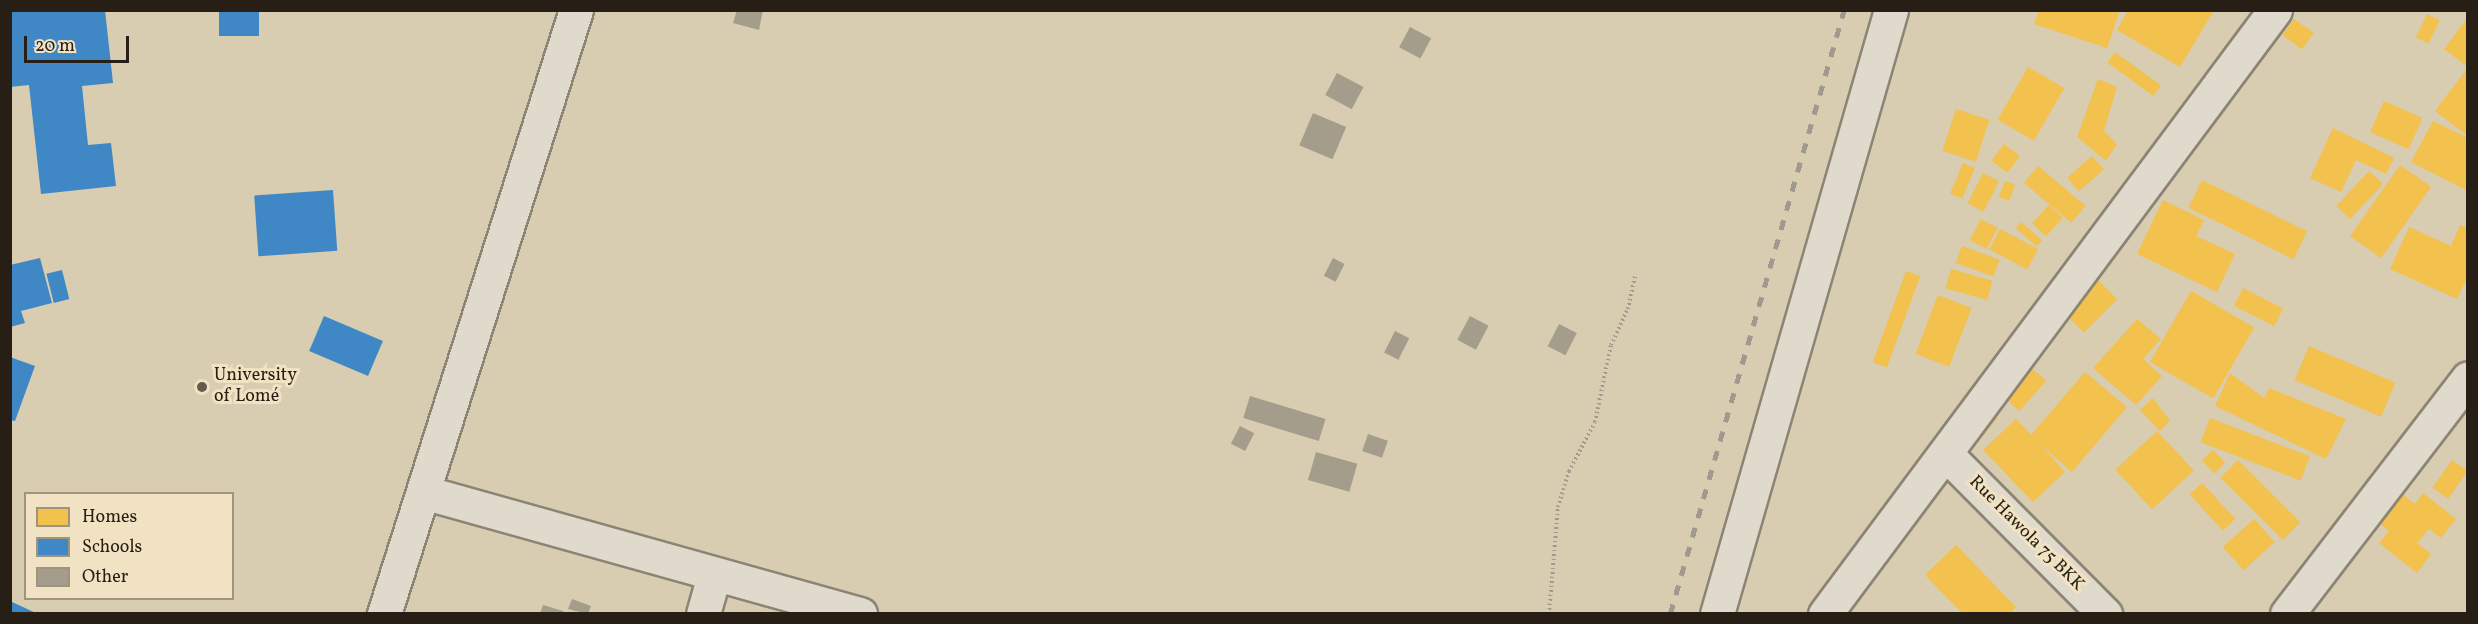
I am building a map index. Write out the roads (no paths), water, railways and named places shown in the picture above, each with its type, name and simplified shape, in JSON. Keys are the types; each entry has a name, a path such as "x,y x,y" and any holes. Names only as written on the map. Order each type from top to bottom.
{"street":[{"path":"384,614 576,10"},
{"path":"1717,614 1891,10"},
{"path":"1824,614 1946,454 2275,10"},
{"path":"2287,614 2457,413 2468,378"},
{"name":"Rue Hawola 75 BKK","path":"1946,454 2105,614"},
{"path":"423,492 860,614"},
{"path":"703,614 714,574"}],"railway":[{"path":"1670,614 1844,10"}],"place":[{"name":"University of Lomé","path":"202,387"}]}
